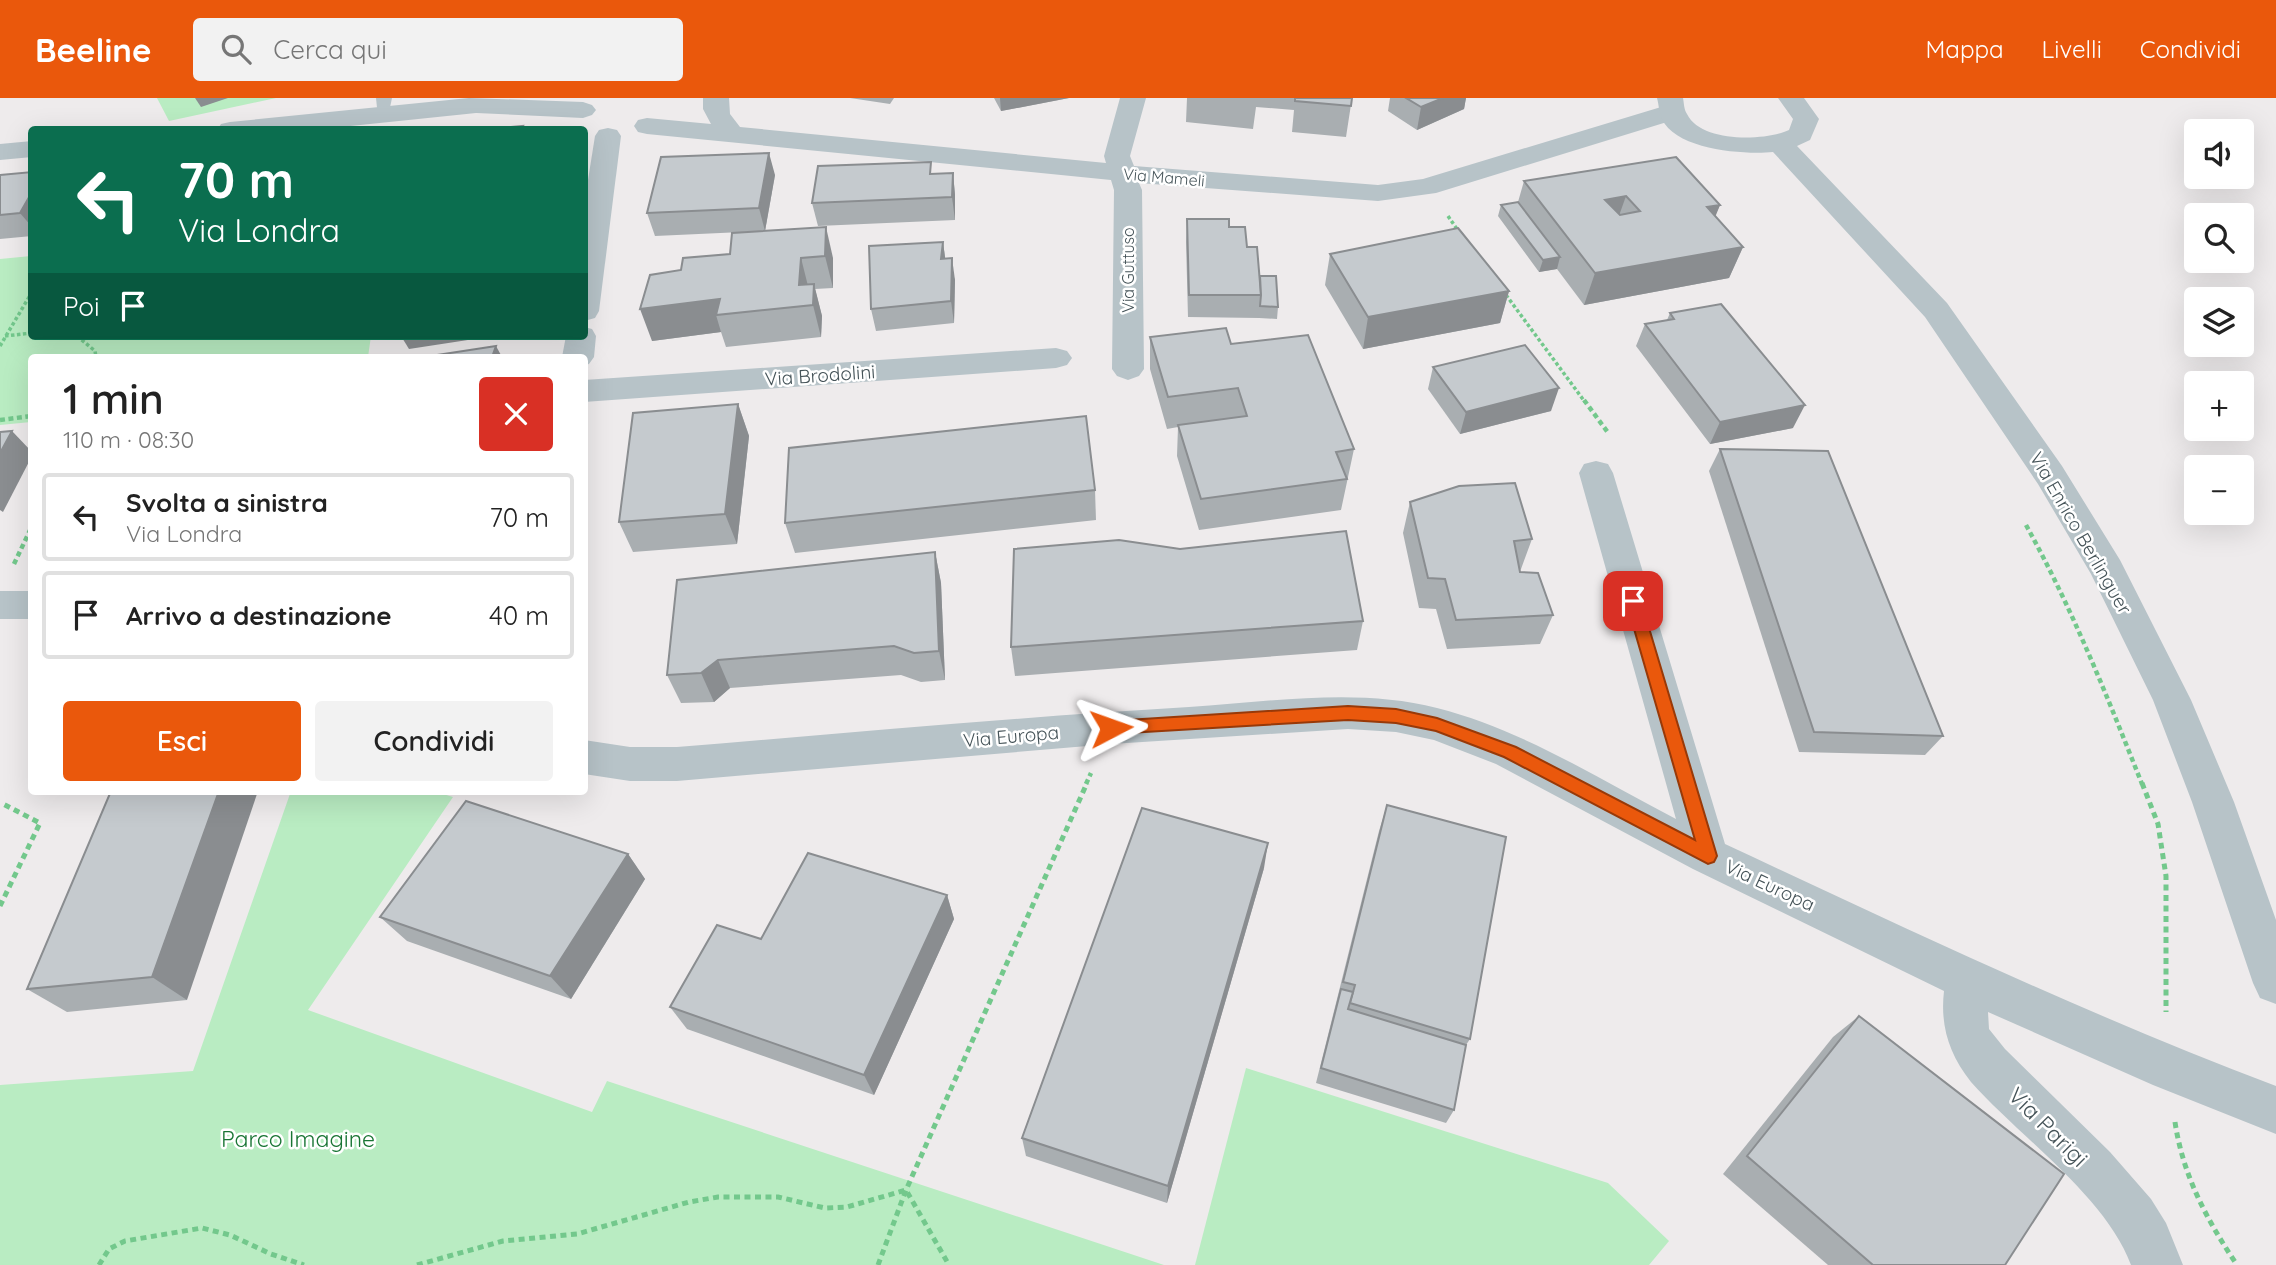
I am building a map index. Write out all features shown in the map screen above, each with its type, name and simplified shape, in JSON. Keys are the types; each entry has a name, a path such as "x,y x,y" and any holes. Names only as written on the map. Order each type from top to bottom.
{"street":[{"path":"716,98 715,106 719,119 732,134"},
{"name":"Via Guttuso","path":"1128,369 1128,190 1117,156 1133,98"},
{"path":"1670,105 1681,124 1696,134 1716,142 1762,148 1782,145 1797,138 1805,129 1806,118 1800,106 1791,98"},
{"path":"256,126 384,106 476,105 592,121 588,216"},
{"name":"Via Mameli","path":"592,121 622,135 652,114 732,134 1122,173 1348,192 1402,191 1426,187 1670,105"},
{"name":"Via Enrico Berlinguer","path":"1782,145 1936,310 2050,475 2100,558 2172,700 2213,802 2276,983"},
{"path":"0,152 28,149"},
{"name":"Via Brodolini","path":"588,391 1056,358"},
{"path":"1596,473 1708,856"},
{"path":"0,605 28,605"},
{"name":"Via Europa","path":"588,758 644,765 677,764 1111,728 1348,713 1396,716 1437,724 1510,752 1708,856 1968,980 2170,1069 2276,1110"},
{"name":"Via Parigi","path":"1968,980 1966,1027 1973,1045 1993,1071 2103,1181 2136,1219 2157,1265"}],"path":[{"path":"1426,187 1467,243"},
{"path":"1500,287 1632,465 1596,473"},
{"path":"0,346 28,299"},
{"path":"5,336 28,333"},
{"path":"82,340 96,354"},
{"path":"0,420 28,416"},
{"path":"2025,523 2057,581 2103,685 2158,824 2166,876 2166,1017 2177,1138 2186,1177 2203,1214 2237,1265"},
{"path":"878,1265 906,1190 1111,728"},
{"path":"0,906 40,822 3,804"},
{"path":"417,1265 503,1241 577,1234 689,1202 718,1197 759,1196 825,1208 847,1208 906,1190"},
{"path":"906,1190 949,1265"},
{"path":"99,1265 109,1249 125,1241 202,1228 304,1265"}],"green space":[{"path":"157,98 276,98 169,121"},
{"path":"28,256 28,340 370,340 368,354 28,354 28,422 0,425 0,259"},
{"name":"Parco Imagine","path":"290,795 446,795 453,797 308,1010 592,1112 607,1081 1164,1265 0,1265 0,1085 193,1071"},
{"path":"1246,1068 1608,1183 1669,1241 1649,1265 1195,1265"}],"building":[{"path":"1295,98 1352,98 1351,106 1295,101"},
{"path":"1406,98 1443,98 1421,107"},
{"path":"769,153 759,208 647,213 661,157"},
{"path":"1676,157 1720,205 1707,207 1743,247 1595,273 1524,181","holes":["1626,196 1640,211 1620,215 1605,200"]},
{"path":"931,162 930,174 953,173 952,197 812,203 818,166"},
{"path":"28,172 28,199 20,213 0,215 0,175"},
{"path":"1518,202 1560,257 1543,260 1501,205"},
{"path":"1187,219 1229,219 1229,227 1245,227 1247,247 1257,247 1261,295 1189,295"},
{"path":"826,227 825,256 801,258 799,285 814,284 813,305 716,315 720,299 640,309 650,275 681,270 683,258 730,254 732,233"},
{"path":"1458,228 1509,291 1368,317 1330,254"},
{"path":"943,242 941,259 952,258 951,301 871,309 869,246"},
{"path":"1260,276 1276,276 1278,307 1260,306"},
{"path":"1721,304 1805,405 1720,422 1645,324 1674,319 1670,313"},
{"path":"1226,328 1231,344 1308,335 1354,449 1336,452 1347,479 1201,499 1178,425 1247,416 1238,388 1168,397 1150,337"},
{"path":"1525,345 1559,388 1466,412 1433,367"},
{"path":"496,346 493,354 444,354"},
{"path":"738,404 725,514 619,522 633,413"},
{"path":"1086,416 1095,490 785,523 789,448"},
{"path":"12,431 0,453 0,432"},
{"path":"1720,449 1828,451 1943,736 1814,732"},
{"path":"1515,483 1532,539 1514,541 1520,572 1538,573 1553,615 1456,620 1445,579 1428,578 1410,502 1459,486"},
{"path":"1346,531 1363,621 1011,647 1014,549 1119,540 1180,549"},
{"path":"935,552 939,651 914,653 894,646 718,660 701,673 667,675 677,580"},
{"path":"109,795 218,795 152,977 27,989"},
{"path":"466,801 628,854 550,976 380,917"},
{"path":"1387,805 1506,837 1470,1039 1350,1003 1355,985 1343,982"},
{"path":"1142,808 1268,843 1168,1186 1022,1138"},
{"path":"808,853 947,895 864,1075 670,1007 717,925 761,939"},
{"path":"1341,989 1353,992 1348,1009 1466,1045 1454,1110 1321,1068"},
{"path":"1859,1016 2064,1174 2005,1265 1873,1265 1747,1156"}],"route":[{"path":"1111,728 1348,713 1396,716 1437,724 1510,752 1708,856 1633,601"}]}
